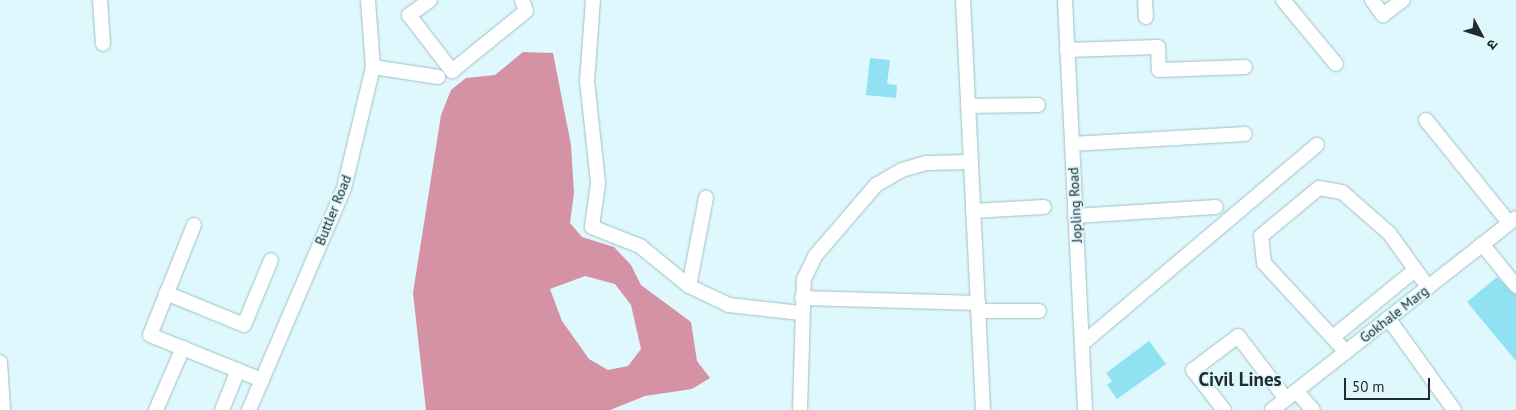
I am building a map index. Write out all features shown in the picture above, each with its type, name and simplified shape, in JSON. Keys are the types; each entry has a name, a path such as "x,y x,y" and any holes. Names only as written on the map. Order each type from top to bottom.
{"street":[{"path":"100,0 103,44"},
{"name":"Buttler Road","path":"249,410 344,188 373,67 368,0"},
{"path":"430,0 409,15 452,70 526,10 522,0"},
{"path":"593,0 587,81 598,183 592,227 640,246 689,286 729,305 801,312"},
{"path":"963,0 983,410"},
{"name":"Jopling Road","path":"1065,0 1085,410"},
{"path":"1145,0 1146,16"},
{"path":"1283,0 1336,64"},
{"path":"1372,0 1383,15 1404,0"},
{"path":"1067,50 1158,47 1159,70 1245,67"},
{"path":"373,67 438,77"},
{"path":"968,106 1038,104"},
{"path":"1426,120 1512,220"},
{"path":"1072,144 1245,134"},
{"path":"1082,344 1317,145"},
{"path":"800,410 802,298 804,279 815,256 876,185 902,170 927,163 971,162"},
{"path":"1346,352 1264,263 1261,236 1319,188 1342,192 1389,233 1428,287"},
{"path":"689,286 706,198"},
{"path":"973,210 1044,207"},
{"path":"1075,216 1216,207"},
{"name":"Gokhale Marg","path":"1272,410 1512,220"},
{"path":"194,226 150,335 262,380"},
{"path":"1482,244 1516,286"},
{"path":"166,294 244,325 271,260"},
{"path":"1333,337 1415,270"},
{"path":"802,298 1039,312"},
{"path":"1388,318 1454,410"},
{"path":"1224,410 1193,370 1238,336 1291,395 1313,410"},
{"path":"156,410 183,348"},
{"path":"0,362 3,410"},
{"path":"222,410 238,370"}],"shaded area":[{"path":"523,52 553,53 571,145 574,193 570,223 582,237 614,247 631,265 641,285 691,322 697,361 710,378 692,389 645,396 610,410 426,410 413,293 441,115 451,90 466,78 495,75","holes":["585,276 615,284 631,305 641,349 628,366 608,370 589,359 562,321 550,289"]}],"building":[{"path":"870,58 890,60 887,84 897,85 896,98 866,95"},
{"path":"1497,277 1516,295 1516,361 1467,302"},
{"path":"1149,341 1166,364 1117,399 1107,385 1112,381 1106,373"}],"district":[{"name":"Civil Lines","path":"1240,380"}]}
